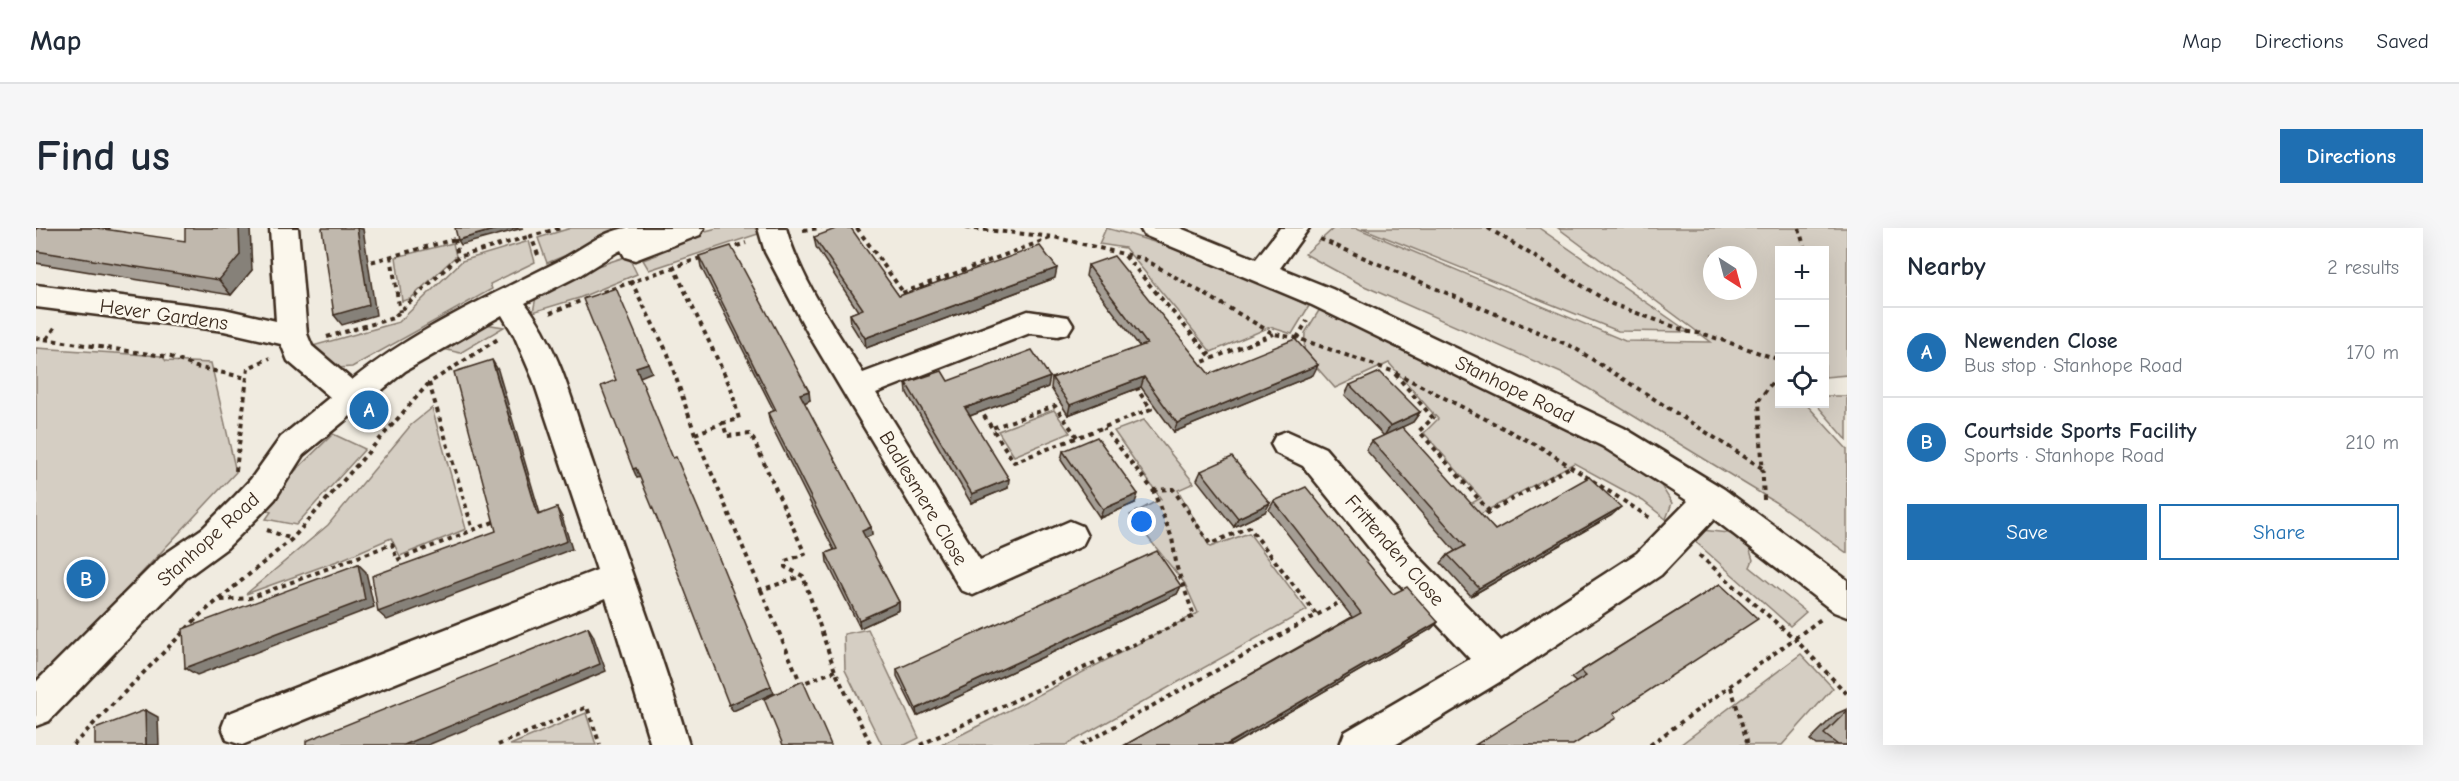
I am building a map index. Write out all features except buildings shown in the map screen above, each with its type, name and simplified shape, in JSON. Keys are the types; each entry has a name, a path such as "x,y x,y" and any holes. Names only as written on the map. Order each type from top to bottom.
{"street":[{"path":"284,228 294,340 303,359 351,397"},
{"name":"Stanhope Road","path":"36,708 174,567 215,538 264,489 292,447 394,363 514,312 570,268 607,245 654,228"},
{"name":"Stanhope Road","path":"570,268 643,248 690,228"},
{"name":"Stanhope Road","path":"1154,228 1262,271 1372,320 1613,437 1713,499 1847,601"},
{"path":"1262,271 1295,228"},
{"name":"Badlesmere Close","path":"773,231 795,286 973,579 1070,536"},
{"name":"Hever Gardens","path":"36,296 224,320 294,340"},
{"path":"514,312 547,377 653,682 670,745"},
{"path":"857,388 1028,322 1058,325"},
{"name":"Frittenden Close","path":"1287,444 1314,457 1404,565 1498,663"},
{"path":"1359,745 1498,663 1649,564 1713,499"},
{"path":"240,727 616,578"}],"path":[{"path":"718,252 773,231 821,228"},
{"path":"857,228 903,292"},
{"path":"966,228 1054,237 1144,259 1274,334 1297,338 1392,371 1572,466 1676,535 1796,640 1847,694"},
{"path":"1295,228 1573,347 1762,468"},
{"path":"1488,228 1612,304 1689,332 1704,334 1775,359"},
{"path":"1799,228 1804,246"},
{"path":"235,478 248,368 294,340 393,318 458,257 531,236"},
{"path":"886,299 1054,237"},
{"path":"354,266 457,239 458,257"},
{"path":"1124,254 1212,358"},
{"path":"391,256 400,313"},
{"path":"73,745 200,615 221,600 292,539 429,383 514,312 631,281 706,256"},
{"path":"673,266 731,388 739,419 695,434"},
{"path":"631,281 668,354 695,434 801,684 835,671"},
{"path":"1190,367 1274,334"},
{"path":"36,339 171,357 196,367 247,378"},
{"path":"1392,371 1433,418 1419,431 1490,512"},
{"path":"1764,501 1759,400 1775,378"},
{"path":"429,383 473,530"},
{"path":"974,400 1014,462 1151,409 1137,389 1148,385"},
{"path":"992,428 1054,406 1077,437"},
{"path":"723,423 727,436 751,434 805,554 785,561 784,567 802,576 835,671 871,745"},
{"path":"920,745 1194,616 1177,568 1172,538 1153,490 1104,428"},
{"path":"1470,523 1572,466"},
{"path":"1153,490 1173,489 1210,544 1249,527 1316,614"},
{"path":"221,600 250,598 392,544 398,560 496,521"},
{"path":"760,590 802,576"},
{"path":"1081,745 1347,598"},
{"path":"1650,745 1796,640"},
{"path":"1731,687 1748,745"},
{"path":"498,745 587,707 600,745"},
{"path":"80,738 80,745"}],"shaded area":[{"path":"571,228 613,228 615,235 547,263 538,238"},
{"path":"717,228 754,228 761,233 649,270 643,260 657,255 652,248 671,240"},
{"path":"1106,228 1158,243 1209,262 1309,306 1292,334 1270,327 1211,352 1125,248 1099,244"},
{"path":"1334,228 1357,228 1625,341 1711,342 1558,228 1847,228 1847,375 1829,377 1829,246 1775,246 1775,408 1810,408 1847,449 1847,553 1775,502 1568,376 1362,285 1305,254"},
{"path":"1362,228 1539,228 1689,332 1618,331"},
{"path":"529,241 535,262 490,284 492,289 352,367 338,368 309,347 399,322 462,261"},
{"path":"453,243 456,256 410,299 402,301 396,257"},
{"path":"628,256 637,274 579,298 533,312 536,297 579,272"},
{"path":"1320,309 1561,420 1657,479 1672,503 1666,519 1643,501 1574,463 1442,535 1443,519 1481,498 1424,433 1438,419 1389,363 1335,388 1304,353 1305,333"},
{"path":"485,324 504,327 460,353 439,348"},
{"path":"36,348 162,356 166,361 211,363 236,472 36,686"},
{"path":"1829,396 1847,396 1847,440 1819,408 1829,408"},
{"path":"432,408 466,529 400,556 391,538 343,559 246,594 328,525 411,425"},
{"path":"1054,410 1070,433 1014,456 998,431"},
{"path":"1144,420 1194,483 1178,490 1210,547 1249,533 1307,610 1066,745 941,745 1198,613 1185,584 1130,515 1161,499 1114,431"},
{"path":"333,434 365,449 296,525 266,519 271,512 257,508"},
{"path":"1702,530 1728,533 1747,541 1753,560 1750,567 1806,612 1790,626 1690,537"},
{"path":"868,629 919,738 905,745 882,745 845,670 844,634"},
{"path":"1801,654 1833,688 1782,745 1680,745"},
{"path":"586,713 596,745 510,745"}],"place":[{"name":"Newenden Close","path":"369,410"},
{"name":"Courtside Sports Facility","path":"86,579"}]}
